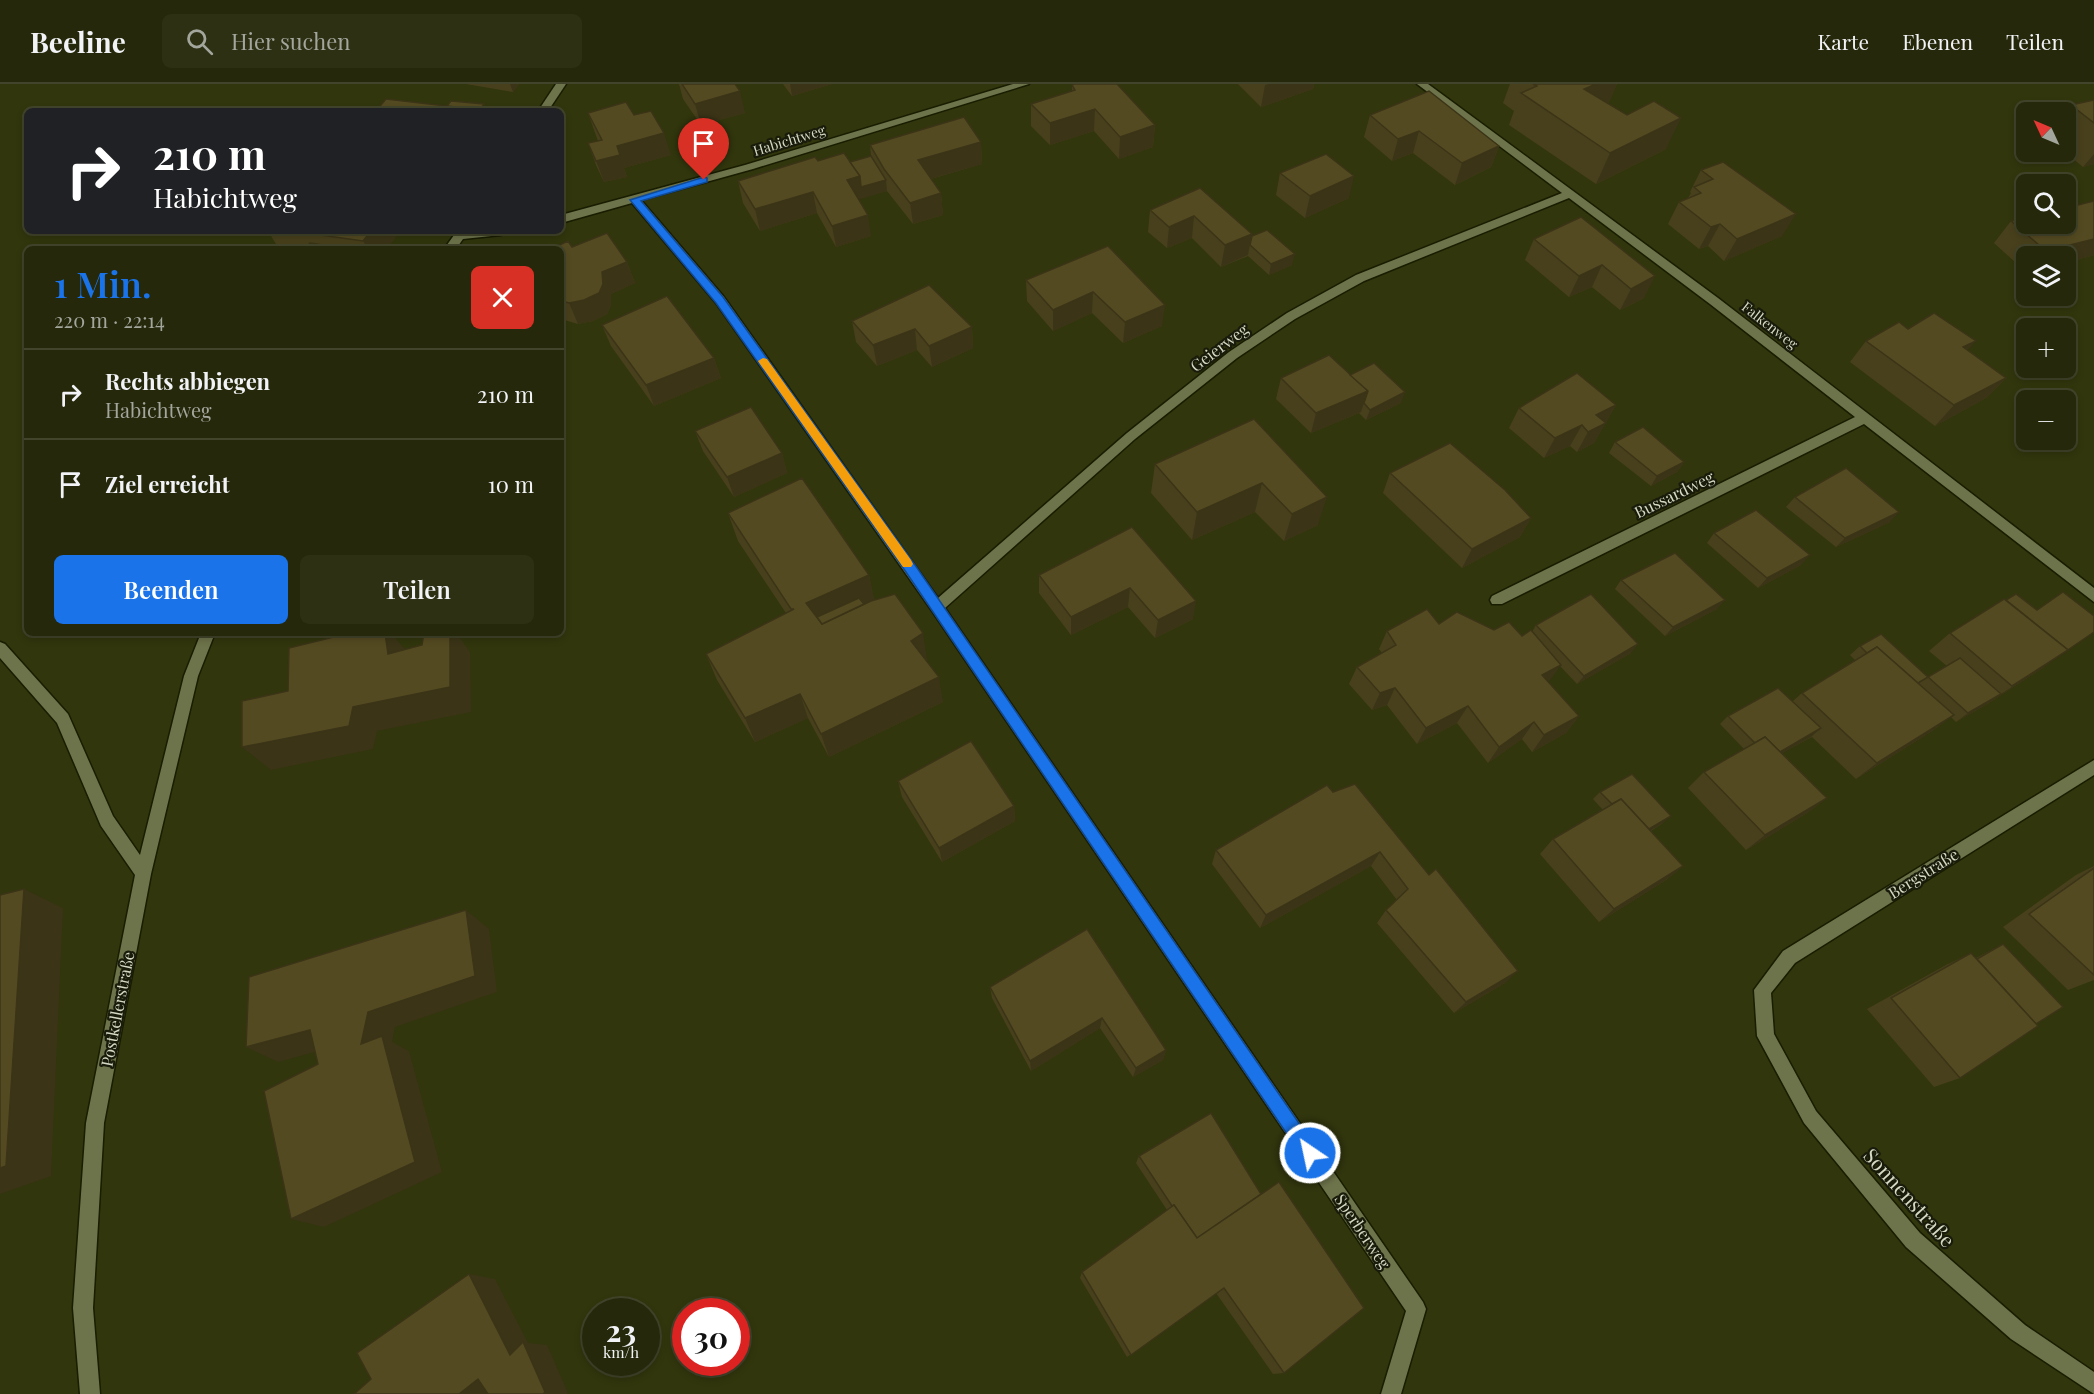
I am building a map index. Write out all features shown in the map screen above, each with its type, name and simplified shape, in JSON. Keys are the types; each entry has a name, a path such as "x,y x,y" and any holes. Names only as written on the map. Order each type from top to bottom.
{"street":[{"path":"545,108 561,84"},
{"name":"Habichtweg","path":"564,218 749,168 1024,84"},
{"name":"Falkenweg","path":"1422,84 1865,418 2094,596"},
{"name":"Geierweg","path":"938,607 1131,436 1233,355 1291,316 1360,278 1570,194"},
{"name":"Sperberweg","path":"635,200 720,300 938,607 1416,1310 1395,1385 1390,1394"},
{"name":"Bussardweg","path":"1497,600 1865,418"},
{"name":"Postkellerstraße","path":"90,1394 83,1308 95,1123 143,874 191,676 207,636"},
{"path":"0,648 63,719 107,821 143,874"},
{"name":"Bergstraße","path":"1762,990 1789,957 2094,767"},
{"name":"Sonnenstraße","path":"1762,990 1766,1036 1810,1117 1906,1231 2018,1332 2094,1384"}],"building":[{"path":"682,84 735,84 740,91 695,104"},
{"path":"1117,84 1155,125 1120,137 1095,109 1050,123 1031,104 1075,90 1072,85"},
{"path":"1533,84 1596,84 1584,89 1627,115 1654,101 1681,118 1610,153 1521,93 1537,86"},
{"path":"1429,91 1499,146 1462,163 1419,131 1398,139 1370,115"},
{"path":"386,99 455,107 454,108 378,108"},
{"path":"2094,100 2094,123 2076,109 2076,104"},
{"path":"451,101 484,104 481,108 447,106"},
{"path":"626,102 634,115 651,111 664,133 617,146 620,155 596,161 588,143 602,140 588,113"},
{"path":"964,117 981,142 918,160 941,193 910,203 884,169 870,145"},
{"path":"844,153 860,176 847,180 868,215 832,226 813,192 755,209 738,181 815,157 818,161"},
{"path":"1326,154 1354,176 1310,196 1280,173"},
{"path":"871,156 886,180 861,187 860,176 850,162"},
{"path":"1723,162 1796,214 1737,239 1720,224 1711,227 1679,202 1701,193 1694,187 1713,179 1701,170"},
{"path":"1200,188 1252,234 1225,245 1194,216 1169,227 1150,210"},
{"path":"2094,201 2094,239 2066,246 2040,246 2026,234 2076,234 2076,206"},
{"path":"1581,217 1655,276 1631,289 1602,265 1579,276 1534,239"},
{"path":"1267,230 1295,254 1271,264 1250,245 1252,236"},
{"path":"607,233 627,262 602,272 603,284 599,293 584,300 564,302 564,246 557,246 568,241 572,247"},
{"path":"313,234 369,234 363,241"},
{"path":"310,243 330,246 308,246"},
{"path":"1108,246 1165,305 1125,322 1093,292 1053,310 1026,280"},
{"path":"929,285 972,327 929,346 915,329 873,345 852,321"},
{"path":"667,296 714,358 646,385 602,325"},
{"path":"1934,313 1976,341 1963,347 2006,378 1954,405 1866,341 1899,322 1908,329"},
{"path":"1329,355 1368,391 1316,413 1281,378"},
{"path":"1374,363 1405,392 1370,410 1364,403 1368,391 1350,375"},
{"path":"1577,373 1616,405 1596,415 1606,423 1588,432 1582,425 1555,438 1519,408"},
{"path":"751,407 782,453 727,477 695,431"},
{"path":"1254,419 1327,497 1292,514 1262,483 1197,512 1155,464"},
{"path":"1643,427 1684,462 1657,476 1615,442"},
{"path":"1450,443 1505,490 1531,518 1472,549 1390,473"},
{"path":"1846,468 1899,512 1845,538 1795,497"},
{"path":"802,478 869,575 806,603 822,624 871,601 895,594 923,633 911,641 939,677 821,734 800,694 745,718 706,654 794,609 791,609 728,513"},
{"path":"1756,510 1810,555 1767,578 1714,533"},
{"path":"1132,527 1196,601 1158,620 1130,588 1071,617 1039,575"},
{"path":"1675,553 1725,600 1673,627 1621,580"},
{"path":"2063,592 2094,616 2094,632 2068,650 2006,600 2016,594 2037,610"},
{"path":"1591,594 1638,644 1584,676 1536,625"},
{"path":"859,598 864,604 822,624 817,617"},
{"path":"2004,599 2068,650 2012,686 1950,633"},
{"path":"1427,609 1439,624 1457,612 1494,630 1509,622 1522,636 1531,630 1561,665 1542,675 1579,716 1544,735 1534,722 1499,747 1468,706 1426,728 1395,688 1380,693 1357,667 1396,645 1387,631"},
{"path":"1881,634 1928,677 1918,683 1877,647 1867,653 1860,646"},
{"path":"338,636 385,636 388,654 422,645 424,636 450,636 450,687 353,707 349,726 242,747 242,701 288,691 289,648"},
{"path":"1877,647 1954,715 1877,763 1802,693"},
{"path":"1960,658 2001,694 1968,713 1928,677"},
{"path":"1778,688 1821,728 1780,752 1765,737 1755,743 1728,716"},
{"path":"1765,737 1827,798 1765,835 1704,772"},
{"path":"971,741 1014,806 939,848 898,781"},
{"path":"1632,774 1671,816 1649,829 1621,799 1612,804 1600,792"},
{"path":"1355,784 1429,875 1436,869 1518,971 1466,1002 1386,910 1408,889 1380,852 1266,915 1216,850 1327,785 1333,792"},
{"path":"1621,799 1683,866 1614,909 1553,839"},
{"path":"2094,868 2094,975 2029,914"},
{"path":"24,889 6,1166 0,1168 0,895"},
{"path":"466,910 475,976 368,1012 361,1044 382,1036 415,1162 291,1219 264,1091 318,1064 310,1030 246,1047 249,977"},
{"path":"1087,929 1166,1050 1136,1068 1102,1018 1030,1061 990,987"},
{"path":"2003,944 2063,1007 2036,1024 1977,959"},
{"path":"1971,953 2038,1026 1960,1078 1891,998"},
{"path":"1211,1113 1261,1194 1197,1238 1174,1205 1172,1206 1139,1156"},
{"path":"1279,1182 1364,1308 1284,1373 1224,1288 1131,1355 1082,1272 1174,1205 1197,1238"},
{"path":"469,1274 510,1355 523,1342 545,1392 543,1394 488,1394 478,1379 459,1394 354,1394 371,1379 357,1353"}],"slow traffic":[{"path":"763,361 907,564"}],"route":[{"path":"704,180 635,200 720,300 951,627 1310,1153"}]}
